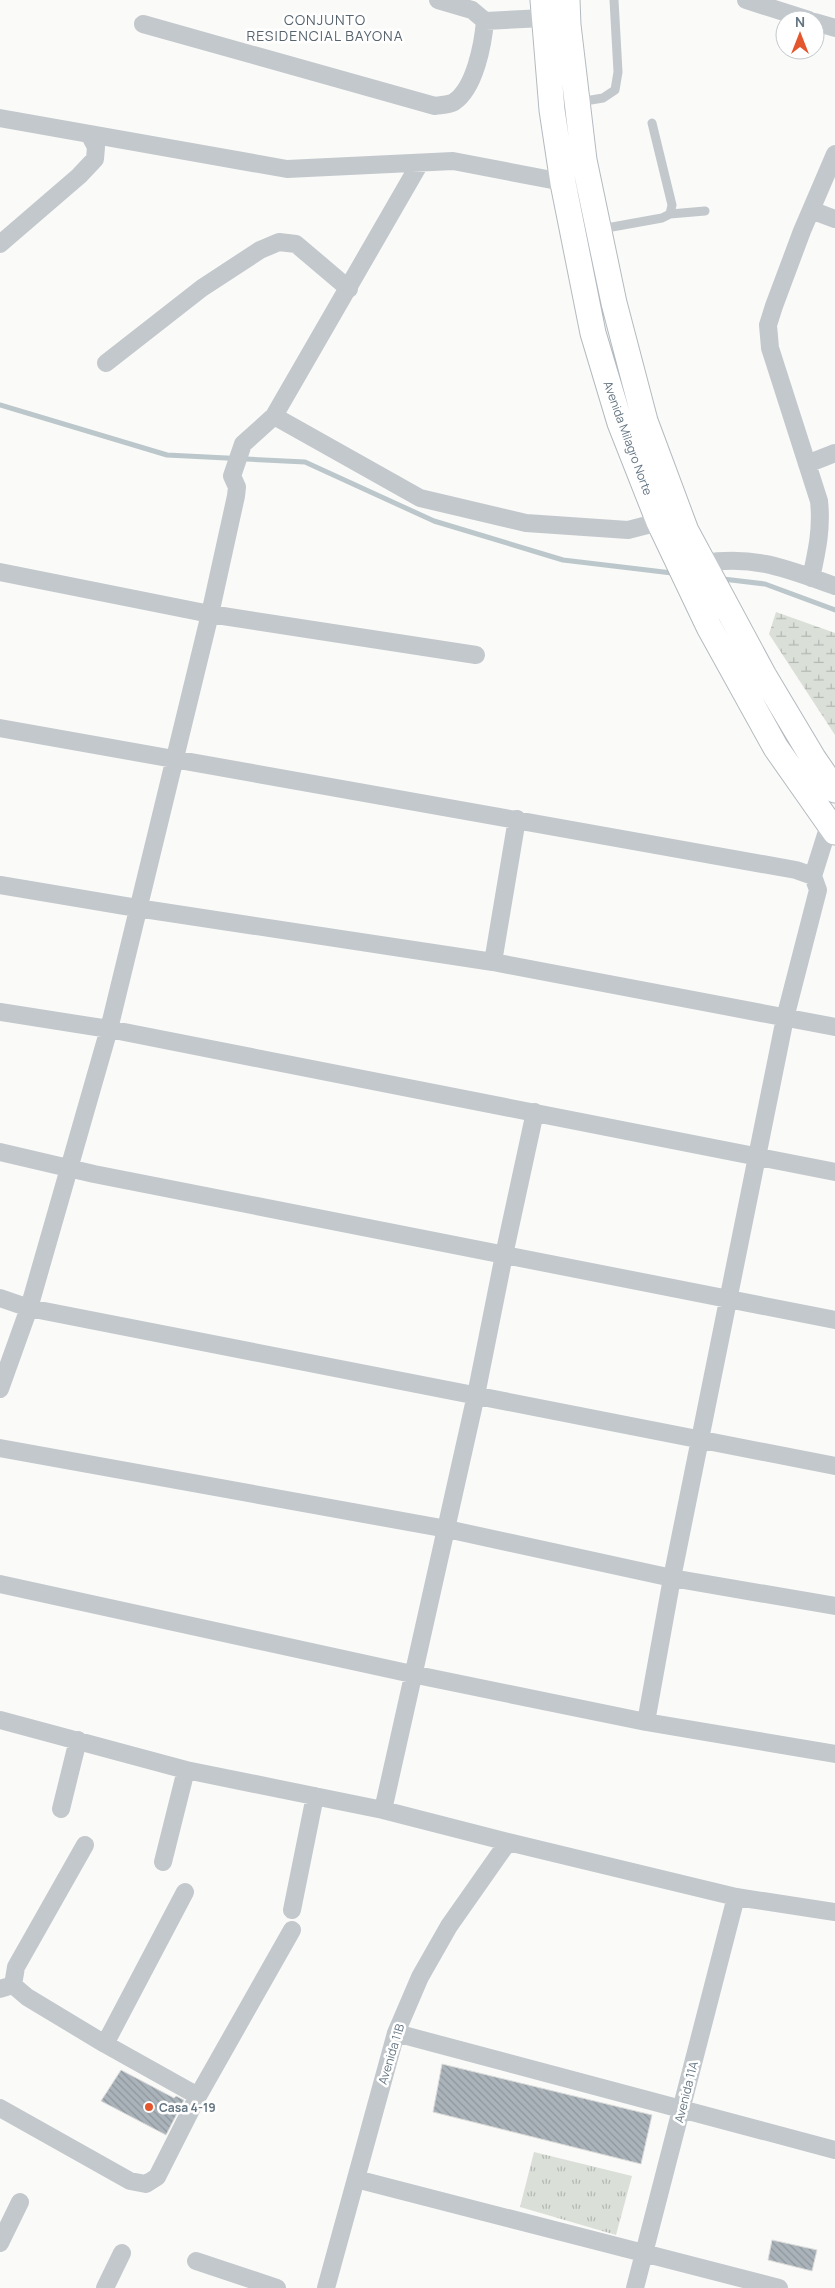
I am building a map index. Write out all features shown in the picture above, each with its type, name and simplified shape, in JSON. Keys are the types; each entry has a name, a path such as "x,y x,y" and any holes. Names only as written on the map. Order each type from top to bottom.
{"main road":[{"name":"Avenida Milagro Norte","path":"567,0 568,26 584,160 614,302 645,421 686,531 764,676 813,758 835,790"},
{"name":"Avenida Milagro Norte","path":"544,9 552,110 563,183 593,333 620,423 659,522 709,627 776,748 832,829"}],"street":[{"path":"438,0 472,10 485,21"},
{"path":"746,0 778,10"},
{"path":"485,21 544,9"},
{"path":"143,24 435,106 453,102 468,87 483,43 485,21"},
{"path":"0,118 287,169 453,161 563,183 589,185"},
{"path":"0,244 79,176 95,159 96,147 89,134"},
{"path":"811,578 820,540 819,500 770,348 768,325 811,210 835,154"},
{"path":"0,1389 29,1308 109,1029 210,614 236,496 237,487 232,476 243,444 274,416 420,163"},
{"path":"811,210 835,218"},
{"path":"106,363 202,288 260,250 278,242 296,244 349,289"},
{"path":"274,416 420,498 526,523 628,530 659,522"},
{"path":"807,464 835,453"},
{"path":"704,563 735,560 774,564 835,586"},
{"path":"0,572 210,614 476,655"},
{"path":"0,728 796,870 813,876"},
{"path":"493,962 517,820"},
{"path":"646,1722 672,1578 785,1018 818,890 813,876 832,829"},
{"path":"0,885 493,962 835,1027"},
{"path":"2,1015 109,1029 835,1172"},
{"path":"383,1810 476,1395 535,1112"},
{"path":"0,1152 69,1168 835,1320"},
{"path":"0,1298 29,1308 835,1466"},
{"path":"0,1448 446,1529 672,1578 835,1606"},
{"path":"0,1584 412,1674 646,1722 835,1754"},
{"path":"0,1720 186,1770 383,1810 736,1897 835,1912"},
{"path":"61,1809 78,1740"},
{"path":"163,1862 186,1770"},
{"path":"292,1910 315,1796"},
{"name":"Avenida 11B","path":"326,2288 396,2034 420,1977 449,1926 508,1842"},
{"path":"85,1845 6,1987 27,1997 105,2044 198,2096"},
{"path":"105,2044 185,1892"},
{"name":"Avenida 11A","path":"636,2288 736,1897"},
{"path":"0,2108 130,2181 146,2184 157,2177 198,2096 292,1930"},
{"path":"396,2034 835,2150"},
{"path":"356,2179 778,2288"},
{"path":"0,2243 20,2202"},
{"path":"105,2288 122,2253"},
{"path":"196,2261 277,2288"}],"lane":[{"path":"577,103 603,98 615,90 618,72 614,0"},
{"path":"652,123 672,205 670,214"},
{"path":"598,229 662,218 670,214 705,211"}],"green space":[{"path":"776,612 835,633 835,735 769,634"},
{"path":"534,2152 632,2176 616,2235 520,2207"}],"building":[{"path":"442,2064 652,2115 641,2164 433,2112"},
{"name":"Casa 4-19","path":"121,2070 174,2098 176,2096 184,2100 166,2135 101,2101"},
{"path":"772,2240 817,2250 812,2271 768,2260"}],"waterway":[{"path":"0,405 167,455 305,462 434,521 563,560 672,573"},
{"path":"723,579 765,584 835,610"}],"place":[{"name":"Casa 4-19","path":"149,2107"}],"district":[{"name":"CONJUNTO RESIDENCIAL BAYONA","path":"325,28"}]}
